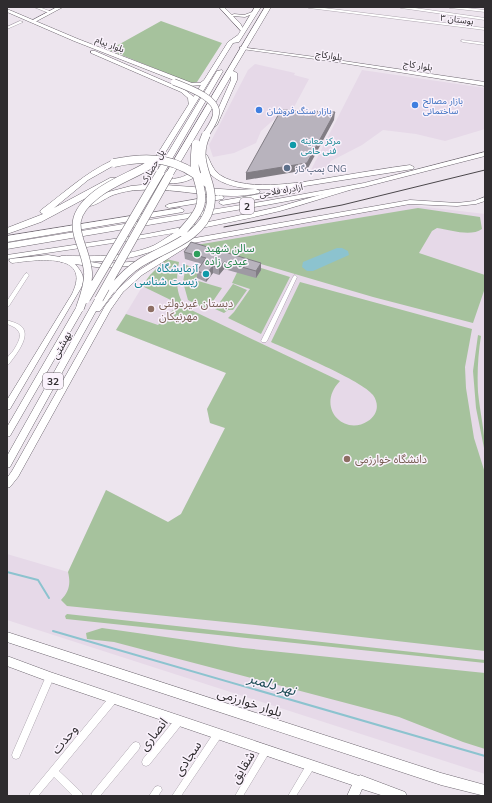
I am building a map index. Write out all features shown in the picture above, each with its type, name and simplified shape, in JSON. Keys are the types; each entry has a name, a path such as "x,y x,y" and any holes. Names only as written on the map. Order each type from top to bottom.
{"highway":[{"name":"32","path":"242,48 268,7"},
{"name":"32","path":"242,34 257,9"},
{"path":"205,162 199,172 189,178 168,181 155,177 153,170 156,161 172,138 231,42 242,34"},
{"name":"پل حصارک","path":"98,299 164,174 242,34"},
{"path":"61,259 104,259 138,254 167,242 182,232 195,218 201,205 201,191 194,158 197,141 242,58 242,48"},
{"name":"پل حصارک","path":"80,308 242,48"},
{"path":"234,73 234,80 204,148 205,162 215,176 240,185 289,187"},
{"path":"117,289 132,268 184,238 199,226 205,219 210,208 211,198 209,184 202,163 201,152 203,140 217,113 217,108 204,96 176,83"},
{"path":"7,234 38,220 143,164 172,138"},
{"name":"آزادراه فلاحی","path":"7,234 323,186 410,167 485,148"},
{"name":"آزادراه فلاحی","path":"7,246 266,203 364,185 485,154"},
{"path":"7,234 36,217 87,177 114,163 140,158 164,159 192,170 209,184"},
{"path":"80,308 88,276 86,261 78,240 77,231 77,221 82,208 99,192 138,173 156,161"},
{"path":"7,234 109,215 410,167"},
{"path":"82,208 102,196 114,191 147,185 231,192 250,192"}],"main road":[{"path":"33,21 61,7"},
{"path":"221,7 234,17 245,16 257,9"},
{"path":"225,7 241,27 242,34"},
{"path":"7,10 176,83"},
{"name":"بلوار پیام","path":"7,16 176,83 191,84"},
{"path":"242,48 275,53"},
{"name":"بلوارکاج","path":"275,53 283,56 382,71"},
{"name":"بلوار کاج","path":"275,53 470,82"},
{"name":"بلوار کاج","path":"382,71 470,82"},
{"path":"191,106 191,97 183,91 183,87 191,84 198,85 207,80"},
{"path":"470,82 485,84"},
{"name":"بلوار پیام","path":"176,83 183,91"},
{"path":"7,256 146,236 218,222 279,209 364,185"},
{"path":"83,327 117,289 186,243 199,239 410,202 453,206 462,205 485,198"},
{"path":"7,262 52,257 93,265 112,266 142,263 160,259"},
{"path":"7,407 80,285 81,278 74,265 61,259"},
{"path":"7,484 15,474 108,308 117,289 121,273 112,268 93,269 81,278"},
{"name":"بهشتى","path":"7,464 98,299"},
{"name":"بهشتى","path":"7,434 80,308"},
{"name":"بلوار خوارزمی","path":"7,637 441,779 485,791"},
{"path":"7,661 401,796"},
{"path":"353,796 360,781"}],"street":[{"path":"36,7 50,12"},
{"name":"بوستان ۳","path":"309,7 485,29"},
{"path":"401,7 485,19"},
{"path":"450,7 485,11"},
{"path":"436,18 437,13"},
{"path":"7,28 21,22"},
{"path":"463,41 485,44"},
{"path":"7,305 27,275"},
{"path":"264,342 295,277"},
{"path":"7,322 20,327 23,331 23,336 7,363"},
{"path":"16,755 50,677"},
{"name":"وحدت","path":"33,796 114,698"},
{"name":"انصاری","path":"146,762 179,721"},
{"name":"سجادی","path":"176,796 218,734"},
{"path":"95,796 136,746"},
{"name":"شقایق","path":"239,796 266,750"},
{"path":"292,796 311,765"},
{"path":"54,771 79,796"}],"shaded area":[{"name":"بازار سنگ فروشان","path":"255,64 295,73 294,75 309,79 293,109 279,115 261,131 256,143 234,153 213,157 209,145 248,70"},
{"name":"بازار مصالح ساختمانی","path":"362,70 485,88 485,129 445,141 416,134 383,130 362,145 331,161 327,168 321,170 311,170"},
{"name":"دانشگاه خوارزمی","path":"409,205 485,214 485,774 7,620 7,554 68,572 106,490 168,522 181,514 225,428 210,423 207,409 226,373 116,330 142,287 158,266 189,244"}],"green space":[{"path":"161,21 222,43 197,82 191,83 109,50"},
{"path":"418,208 480,217 482,229 477,231 466,233 437,228 432,231 419,253 485,275 485,288 473,323 373,297 196,245"},
{"path":"166,259 179,262 177,274 178,292 187,308 340,381 333,391 330,400 332,409 336,417 342,422 350,425 359,425 368,421 374,416 377,406 373,395 367,389 342,374 271,342 300,282 472,329 465,367 466,388 474,438 485,473 485,651 255,625 67,606 61,600 69,588 68,572 106,490 168,522 181,514 225,428 210,423 207,409 226,373 116,330 126,314 158,325 179,304 142,286 150,275"},
{"path":"242,262 290,277 261,334 228,318 250,289 232,283"},
{"path":"186,265 201,270 195,280 222,288 207,310 188,300 183,282"},
{"path":"233,284 247,290 233,310 228,310 224,313 215,309"},
{"path":"478,335 481,336 478,364 478,392 485,453 476,408 473,371"},
{"path":"67,614 485,660 485,663 66,619 65,616"},
{"path":"102,628 243,648 485,673 485,749 399,717 114,642 87,639 86,633"}],"water":[{"path":"337,248 342,248 348,251 349,255 313,271 307,271 302,267 303,262"}],"building":[{"name":"مرکز معاینه فنی حامی","path":"281,110 335,112 307,163 246,173"},
{"path":"191,242 261,263 256,271 224,262 219,268 213,266 206,274 197,271 206,258 184,252"}],"waterway":[{"path":"7,572 38,580 49,598"},
{"name":"نهر دلمبر","path":"53,631 485,756"}],"railway":[{"path":"224,227 342,205 485,170"}],"place":[{"name":"بازار مصالح ساختمانی","path":"415,105"},
{"name":"بازار سنگ فروشان","path":"259,110"},
{"name":"مرکز معاینه فنی حامی","path":"293,145"},
{"name":"پمپ گاز CNG","path":"287,168"},
{"name":"سالن شهید عیدی زاده","path":"197,254"},
{"name":"آزمایشگاه زیست شناسی","path":"206,274"},
{"name":"دبستان غیردولتی مهرنیکان","path":"151,309"},
{"name":"دانشگاه خوارزمی","path":"347,459"}]}
